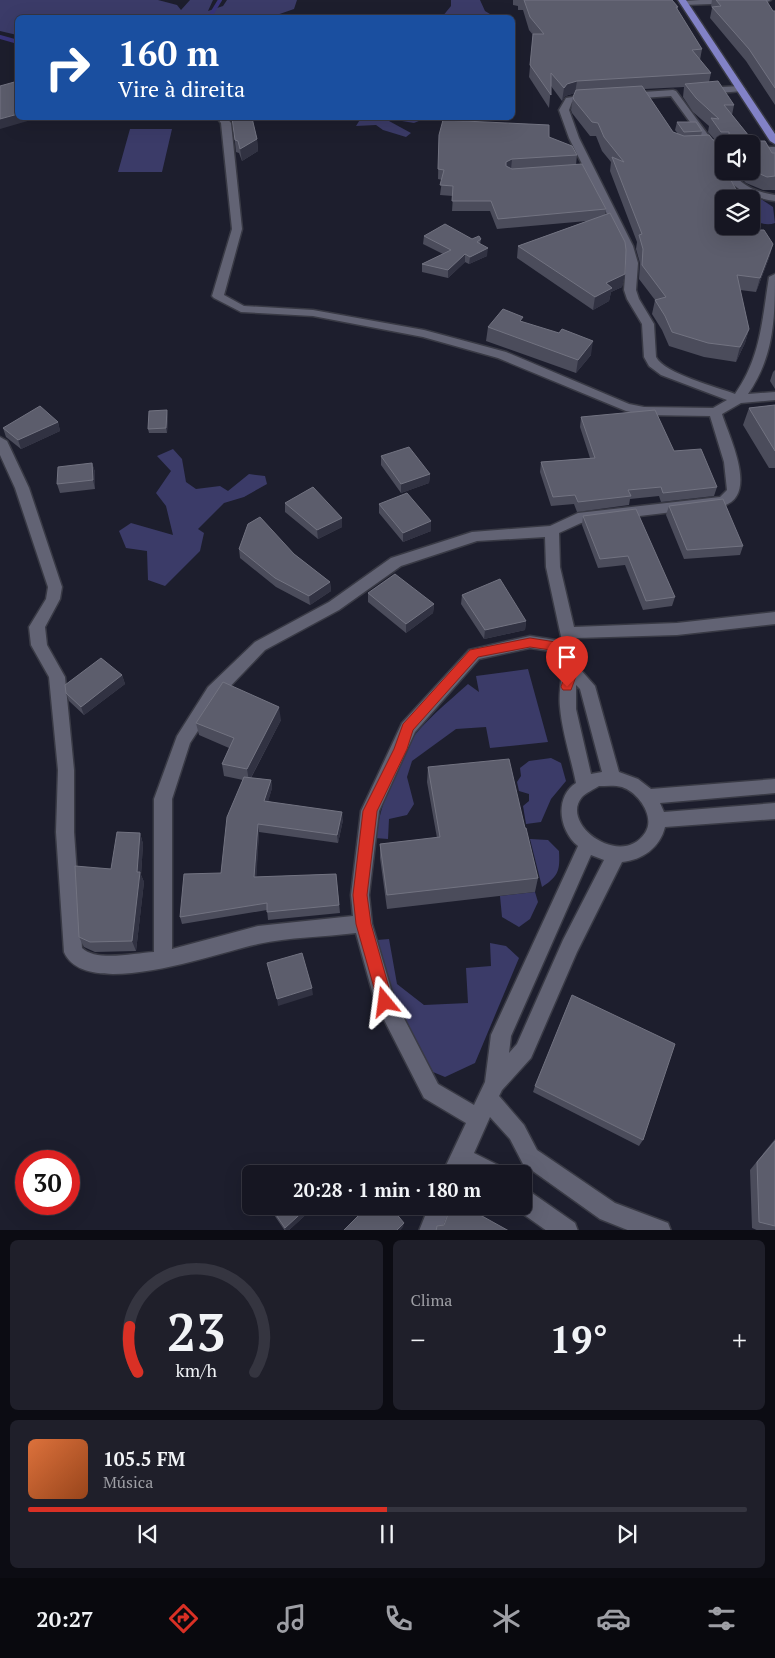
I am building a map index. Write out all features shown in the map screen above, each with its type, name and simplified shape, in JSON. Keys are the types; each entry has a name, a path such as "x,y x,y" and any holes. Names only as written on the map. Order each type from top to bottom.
{"main road":[{"path":"683,1 775,141"}],"street":[{"path":"683,1 764,2"},
{"path":"738,399 665,372 653,363 650,357 648,324 633,299 630,290 632,262 628,246 584,169 564,110 569,100 611,97 652,99 683,92 740,89"},
{"path":"683,92 712,147"},
{"path":"224,120 226,123 237,229 218,296 241,309 313,313 424,334 493,352 626,407 644,411 715,412 738,399 775,396"},
{"path":"760,150 775,150"},
{"path":"732,180 734,184 756,195 775,198"},
{"path":"738,399 754,376 763,351 775,278"},
{"path":"163,960 163,799 183,741 214,692 260,646 334,606 396,562 477,536 552,531 578,518 723,501 729,498 734,491 734,476 715,412"},
{"path":"0,441 22,488 55,587 53,599 37,627 39,644 57,677 66,770 65,832 73,952 81,960 99,965 163,960 212,949 258,935 364,924"},
{"path":"552,531 552,567 569,641 572,671 567,687 568,709 585,784"},
{"path":"478,1118 431,1091 385,1002 364,924 360,895 370,811 408,728 474,654 530,642 569,641 604,630 677,629 775,618"},
{"path":"572,671 587,686 612,779"},
{"path":"596,779 612,779 630,784 648,797 655,808 656,831 650,842 641,849 629,854 616,855 602,852 587,845 572,825 569,813 570,802 576,792 585,784 596,779"},
{"path":"648,797 775,786"},
{"path":"657,820 775,811"},
{"path":"587,845 501,1035 491,1091 517,1132 530,1157 608,1211 660,1230"},
{"path":"456,1165 491,1091 524,1050 570,946 616,855"},
{"path":"532,1206 567,1230"},
{"path":"430,1230 436,1215"}],"shaded area":[{"path":"0,0 158,0 177,5 181,10 190,0 213,0 208,11 223,6 227,0 297,0 294,9 277,15 15,15 15,35 0,31"},
{"path":"451,0 480,0 485,11 492,15 444,15 451,6"},
{"path":"360,120 396,120 389,121 411,133 406,137 383,130 376,125 356,126"},
{"path":"396,120 421,120 414,123"},
{"path":"130,129 172,129 162,172 118,172"},
{"path":"760,199 773,207 775,223 760,223"},
{"path":"173,449 182,459 186,482 196,489 220,486 228,491 249,474 265,476 267,484 244,497 224,503 198,529 204,533 200,551 165,586 148,580 147,551 126,548 119,531 131,523 173,535 166,506 156,493 171,471 157,456"},
{"path":"528,669 548,742 490,748 486,727 456,729 412,761 407,777 414,804 407,815 389,819 388,839 375,838 397,764 408,744 421,728 468,684 479,692 476,676"},
{"path":"551,758 561,763 566,781 551,799 541,822 526,824 523,806 529,801 529,794 519,791 517,782 521,776 520,768 529,761"},
{"path":"530,839 548,840 559,851 559,868 555,876 542,887"},
{"path":"535,892 538,902 530,919 519,927 502,917 500,896"},
{"path":"389,939 397,984 424,1005 468,1003 466,968 491,966 490,943 506,946 519,958 475,1063 445,1077 433,1072 399,1013 377,940"}],"building":[{"path":"524,0 672,0 702,49 692,50 711,73 577,81 567,84 564,88 551,73 551,95 530,65 533,34 544,34 530,17"},
{"path":"716,0 766,0 773,11 775,11 775,88 749,49 712,7 721,6"},
{"path":"718,81 734,105 724,105 748,135 729,135 729,132 721,132 711,118 719,119 696,98 685,84"},
{"path":"15,82 15,115 0,119 0,86"},
{"path":"642,86 673,132 684,136 709,135 715,140 715,180 731,180 736,190 715,190 715,235 760,235 760,230 764,230 773,244 760,278 737,275 749,329 740,347 708,343 672,332 655,300 666,297 642,265 643,249 639,235 642,234 612,157 624,162 604,137 598,123 592,122 573,97 576,90"},
{"path":"232,120 252,120 257,139 240,149 238,141 235,140"},
{"path":"443,120 549,125 549,137 572,146 577,155 512,159 506,162 506,166 512,169 582,164 606,209 498,219 491,201 452,201 453,186 440,185 444,170 438,169 439,135"},
{"path":"677,122 696,122 702,131 684,132"},
{"path":"760,141 765,141 772,153 775,153 775,176 767,177 760,174"},
{"path":"610,213 625,242 625,274 606,283 612,288 595,297 518,246"},
{"path":"445,224 472,239 479,236 481,239 477,242 488,248 470,257 465,254 448,270 422,264 451,250 424,236"},
{"path":"503,309 523,317 520,321 559,333 562,329 593,341 578,360 488,327"},
{"path":"775,405 775,451 749,408"},
{"path":"40,406 58,422 18,440 3,428"},
{"path":"167,410 166,428 148,429 149,411"},
{"path":"655,410 674,451 701,449 717,487 663,493 661,487 628,490 631,496 578,502 575,495 553,497 541,462 595,458 581,417"},
{"path":"409,447 430,474 401,484 381,456"},
{"path":"92,463 93,480 57,484 58,467"},
{"path":"313,487 342,518 317,530 285,503"},
{"path":"407,493 431,521 403,533 379,504"},
{"path":"723,499 743,546 687,550 669,506"},
{"path":"636,509 675,597 646,601 628,556 600,559 583,516"},
{"path":"260,517 294,554 330,582 309,596 275,578 239,549 248,524"},
{"path":"395,574 434,604 406,624 368,593"},
{"path":"500,579 526,621 485,630 462,595"},
{"path":"101,658 122,675 81,707 66,693 65,685"},
{"path":"223,682 279,707 247,769 222,764 234,738 196,723"},
{"path":"509,759 538,878 387,895 380,844 440,837 428,767"},
{"path":"244,777 271,780 264,801 342,812 337,835 258,824 254,877 336,874 339,905 267,912 267,903 180,917 184,874 221,873 227,817"},
{"path":"117,832 140,833 137,872 140,872 132,941 90,942 79,937 75,866 111,869"},
{"path":"302,953 312,988 277,999 267,963"},
{"path":"572,995 675,1044 643,1140 535,1086"},
{"path":"775,1141 775,1226 759,1222 757,1162"},
{"path":"276,1215 299,1215 285,1228"},
{"path":"359,1215 397,1215 404,1223 397,1230 344,1230"},
{"path":"448,1215 480,1215 507,1230 436,1230 437,1226 444,1225"}],"waterway":[{"path":"211,15 220,0"},
{"path":"0,37 15,41"}],"route":[{"path":"385,1002 364,924 360,895 370,811 408,728 474,654 493,648 530,642 571,648 572,671 567,687"}]}
